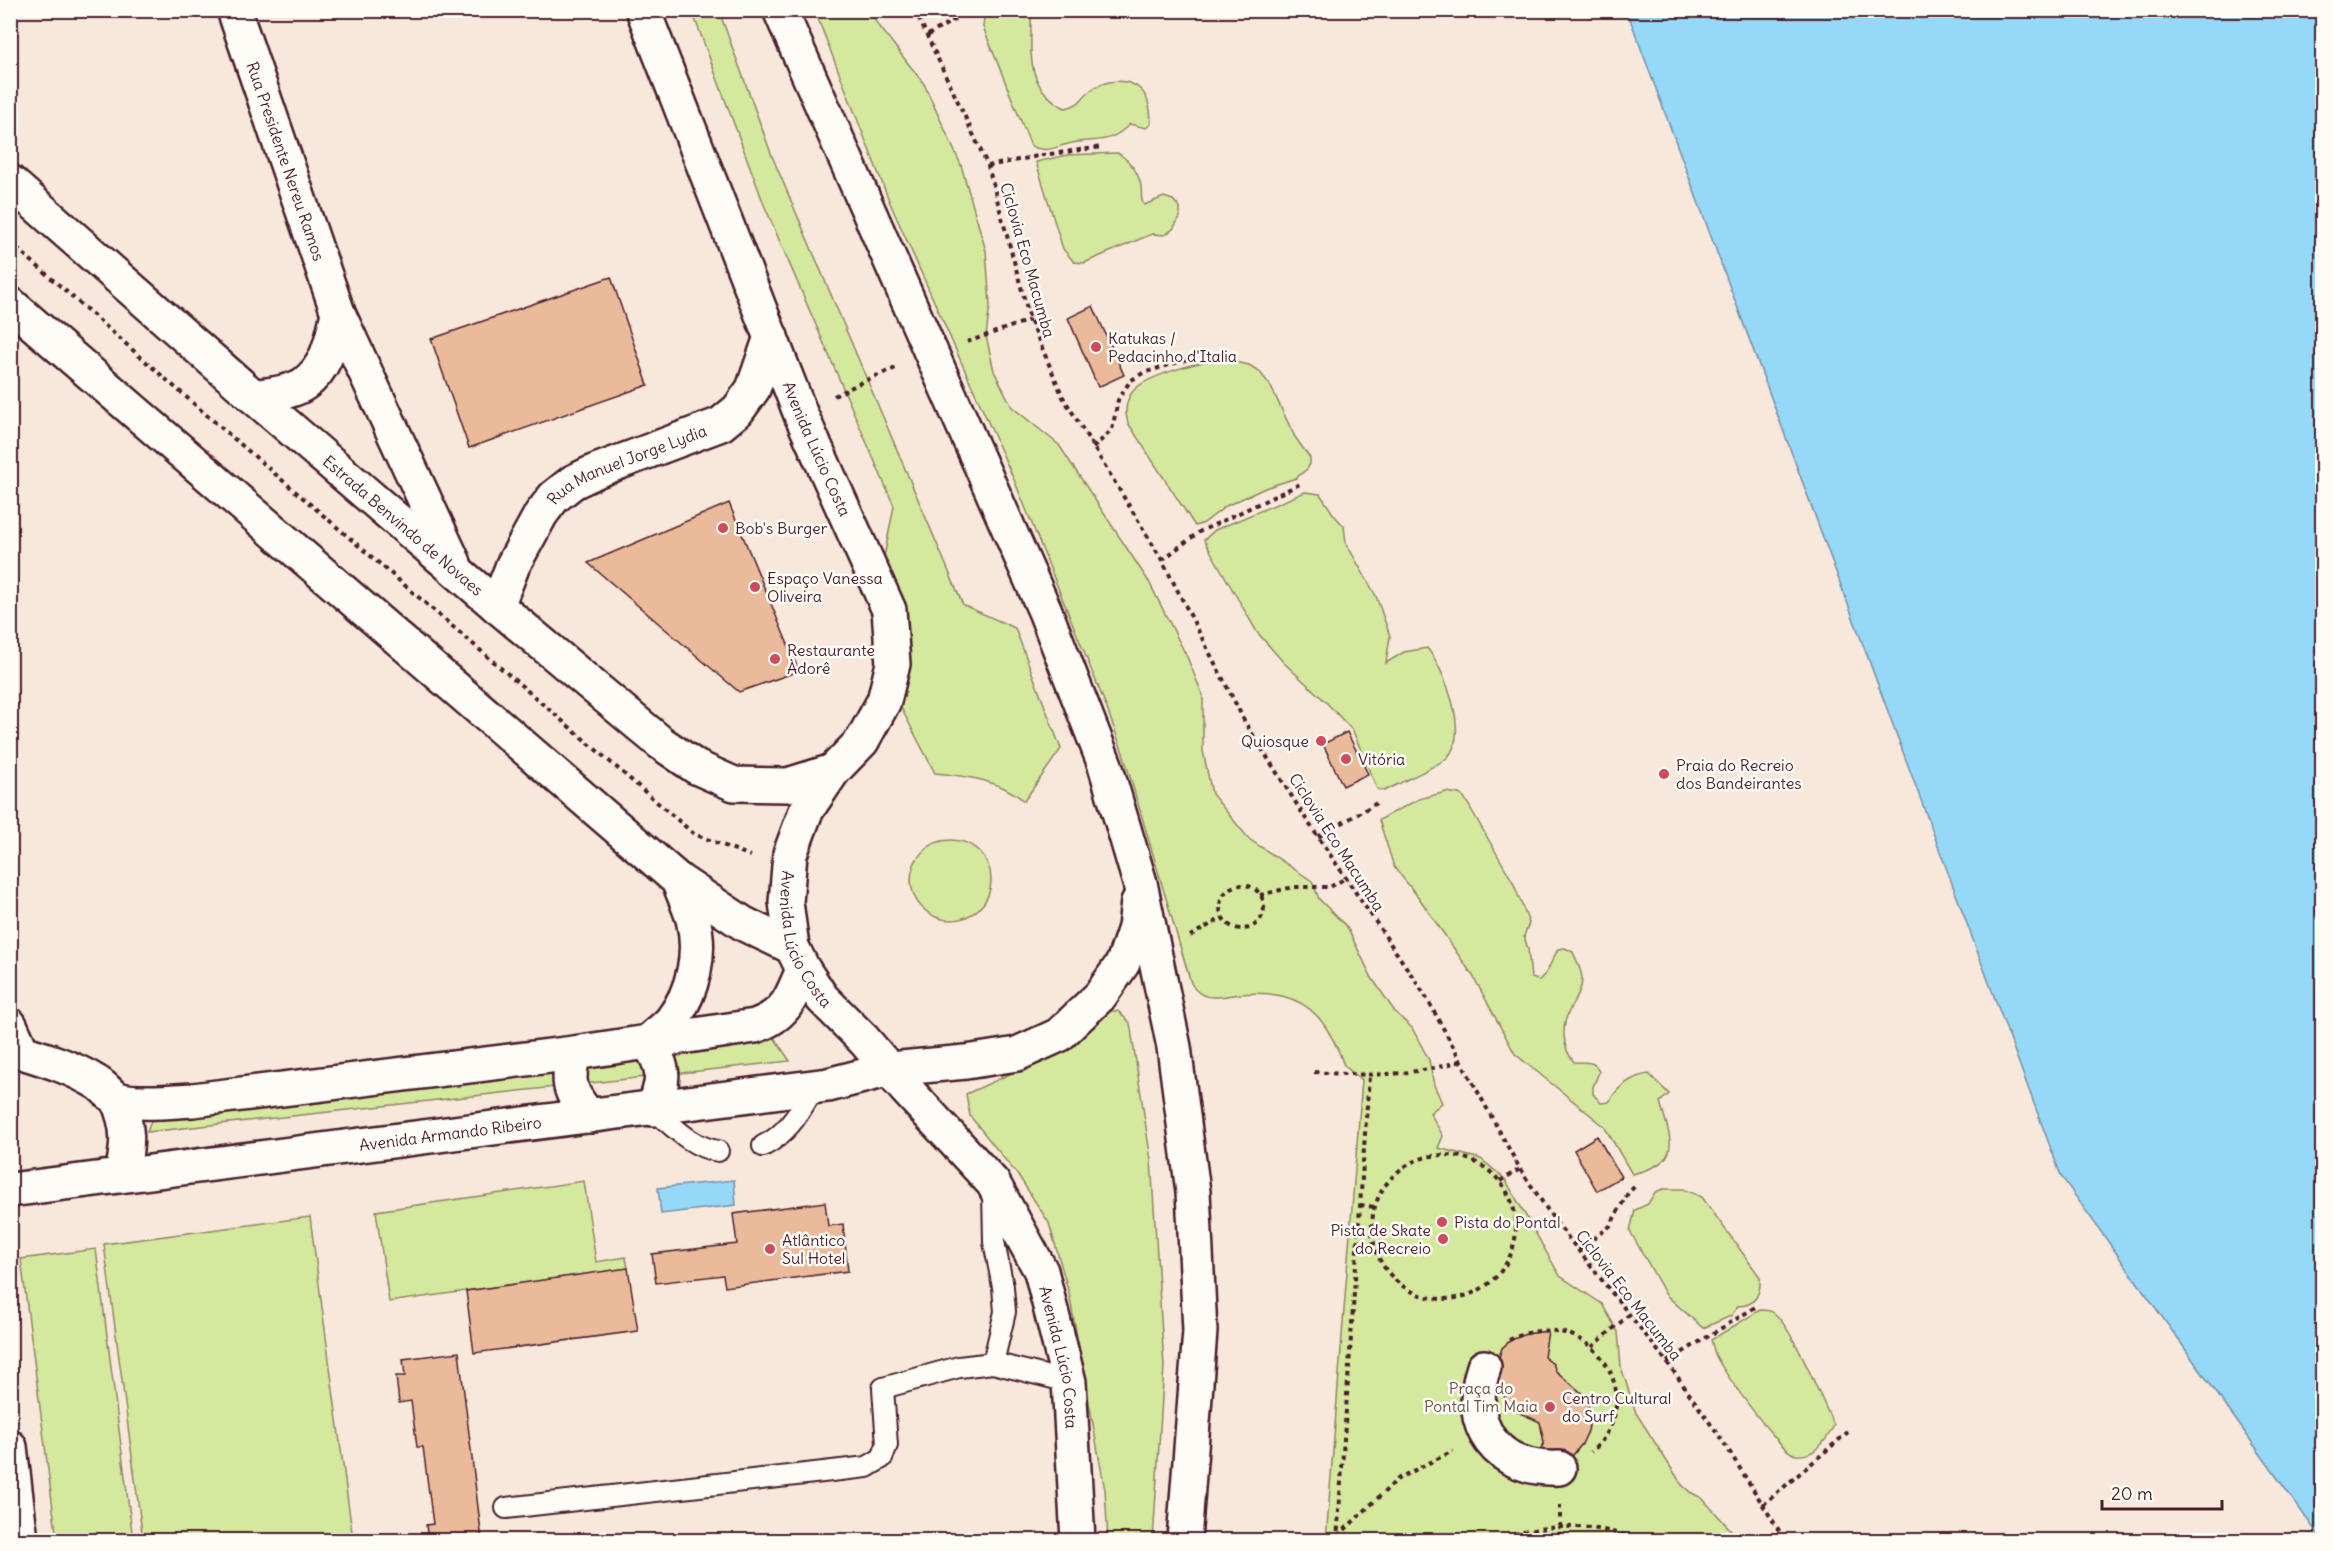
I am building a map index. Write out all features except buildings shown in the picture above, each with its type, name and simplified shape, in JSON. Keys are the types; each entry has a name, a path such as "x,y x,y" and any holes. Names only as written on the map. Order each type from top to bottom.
{"street":[{"name":"Rua Presidente Nereu Ramos","path":"234,10 338,313 458,571"},
{"name":"Avenida Lúcio Costa","path":"643,10 801,415 889,610 893,664 884,701 862,741 833,771 806,811 790,854 786,902 797,958 822,998 890,1069 993,1184 1041,1271 1069,1382 1078,1540"},
{"path":"780,10 1045,611 1105,765 1140,883 1174,1047 1193,1192 1200,1331 1184,1540"},
{"name":"Estrada Benvindo de Novaes","path":"10,182 254,397 497,606 661,742 696,766 734,784 788,785 833,771"},
{"path":"10,304 678,880 797,958 786,1005 772,1020 755,1026 574,1053 194,1100 153,1102 117,1099"},
{"path":"254,397 287,391 304,384 318,370 329,351 338,313"},
{"name":"Rua Manuel Jorge Lydia","path":"497,606 513,566 541,514 554,497 573,482 596,471 721,424 738,410 753,390 771,338"},
{"path":"648,1042 671,1021 685,998 694,971 697,945 693,920 678,880"},
{"name":"Avenida Armando Ribeiro","path":"11,1189 653,1109 828,1085 890,1069 966,1062 1017,1053 1059,1035 1100,996 1123,963 1135,928 1140,883"},
{"path":"648,1042 659,1058 663,1071 662,1086 653,1109"},
{"path":"14,1048 78,1072 99,1083 117,1099 125,1117 128,1136 122,1175"},
{"path":"574,1053 569,1072 569,1084 575,1099 589,1116"},
{"path":"1484,1368 1477,1394 1477,1408 1486,1434 1510,1459 1525,1466 1542,1469 1559,1468"},
{"path":"10,1447 21,1540"}],"lane":[{"path":"763,1146 777,1139 789,1128 815,1086"},
{"path":"653,1109 696,1145 718,1151"},
{"path":"993,1184 993,1242 1003,1287 1005,1312 993,1363"},
{"path":"506,1508 867,1467 882,1458 887,1445 883,1388 959,1367 993,1363 1069,1382"}],"path":[{"name":"Ciclovia Eco Macumba","path":"915,10 988,166 1038,341 1063,397 1162,560 1245,722 1318,837 1425,995 1520,1169 1555,1221 1667,1362 1724,1443 1785,1540"},
{"path":"928,35 971,10"},
{"path":"988,166 1043,155 1102,147"},
{"path":"10,242 210,418 694,834 789,870"},
{"path":"1093,448 1112,430 1118,400 1130,381 1143,373 1198,356"},
{"path":"1162,560 1199,532 1300,484"},
{"path":"1318,837 1380,801"},
{"path":"1260,895 1293,887 1330,887 1346,878"},
{"path":"1244,885 1253,888 1260,895 1264,904 1263,915 1257,923 1238,930 1229,926 1222,918 1221,899 1235,886 1244,885"},
{"path":"1314,1072 1392,1076 1432,1070 1461,1061"},
{"path":"1338,1538 1369,1076"},
{"path":"1444,1154 1468,1159 1482,1166 1500,1181 1511,1206 1517,1233 1514,1252 1498,1277 1487,1286 1465,1297 1445,1301 1413,1292 1394,1280 1375,1247 1372,1226 1375,1207 1384,1186 1399,1170 1422,1158 1444,1154"},
{"path":"1500,1181 1520,1169"},
{"path":"1579,1250 1610,1226 1628,1193 1636,1185"},
{"path":"1360,1205 1375,1207"},
{"path":"1667,1362 1757,1306"},
{"path":"1592,1347 1629,1315"},
{"path":"1484,1368 1495,1352 1508,1341 1524,1332 1542,1329 1560,1330 1577,1336 1605,1361 1613,1379 1616,1398 1613,1417 1605,1436 1593,1450 1578,1461 1559,1468"},
{"path":"1763,1505 1848,1432"},
{"path":"1338,1538 1399,1478 1486,1434"},
{"path":"1497,1540 1513,1534 1560,1527 1611,1532 1638,1540"}],"green space":[{"path":"692,11 719,11 772,156 963,605 1015,628 1061,749 1024,801 1005,788 982,780 935,773 899,704 905,683 907,621 883,562 894,506 765,207"},
{"name":"Praça do Pontal Tim Maia","path":"815,11 869,11 924,84 961,165 986,251 990,305 986,336 994,371 1012,407 1059,445 1149,582 1187,657 1203,696 1203,751 1212,794 1249,839 1312,881 1319,899 1347,927 1372,978 1395,1012 1412,1028 1429,1060 1434,1085 1442,1103 1430,1113 1443,1136 1438,1148 1481,1159 1505,1179 1560,1276 1602,1304 1618,1332 1621,1367 1636,1413 1682,1485 1702,1498 1740,1540 1326,1540 1362,1080 1344,1065 1324,1024 1303,1004 1282,996 1267,994 1206,996 1195,990 1191,983 1123,753 1106,706 1015,482 890,203"},
{"path":"988,11 1031,11 1033,66 1042,89 1052,99 1065,108 1070,107 1091,90 1103,84 1122,81 1135,85 1146,96 1151,124 1146,128 1130,124 1122,131 1103,140 1072,143 1052,149 1031,146 983,27"},
{"path":"1118,153 1136,171 1144,205 1164,197 1173,200 1180,208 1180,217 1173,229 1165,235 1152,234 1084,263 1074,262 1063,249 1036,162 1067,155"},
{"path":"1220,359 1249,365 1259,371 1270,385 1295,437 1310,458 1310,464 1296,478 1265,488 1226,506 1204,523 1195,526 1128,423 1127,404 1136,388 1153,378"},
{"path":"1305,492 1320,494 1344,526 1346,543 1376,596 1390,636 1386,663 1404,652 1427,648 1441,671 1452,702 1456,718 1456,734 1447,758 1384,791 1377,789 1353,731 1284,663 1257,632 1204,540 1215,530"},
{"path":"1446,792 1464,797 1513,882 1529,923 1524,936 1528,949 1531,978 1539,980 1546,973 1558,949 1565,948 1573,952 1581,972 1582,983 1565,1022 1564,1037 1567,1050 1574,1062 1589,1062 1597,1068 1599,1072 1593,1087 1593,1094 1601,1103 1609,1102 1626,1083 1649,1074 1669,1094 1660,1102 1668,1129 1670,1149 1660,1163 1632,1174 1604,1126 1515,1054 1473,976 1419,898 1394,867 1379,820 1419,799"},
{"path":"951,840 966,843 979,852 988,865 991,880 988,895 979,908 966,917 951,920 936,917 923,908 914,895 911,880 914,865 923,852 936,843"},
{"path":"1103,1011 1118,1011 1130,1023 1151,1160 1164,1366 1153,1540 1108,1540 1105,1490 1069,1293 1049,1223 1020,1178 970,1116 966,1094 1072,1046"},
{"path":"773,1036 790,1061 147,1132 155,1110"},
{"path":"584,1181 596,1262 626,1257 628,1268 389,1302 376,1211"},
{"path":"1663,1189 1683,1189 1702,1197 1760,1277 1760,1288 1753,1301 1738,1306 1731,1316 1703,1328 1666,1295 1630,1231 1635,1210 1648,1204 1655,1192"},
{"path":"310,1217 353,1540 143,1540 104,1244"},
{"path":"96,1249 133,1540 57,1540 21,1259"},
{"path":"1760,1310 1774,1313 1790,1334 1834,1425 1820,1446 1803,1455 1796,1455 1789,1451 1767,1428 1742,1396 1714,1352 1711,1340"}],"water":[{"path":"1627,11 2322,11 2322,1540 2061,1176"},
{"path":"734,1180 736,1205 661,1214 658,1188"}],"place":[{"name":"Katukas / Pedacinho d'Italia","path":"1096,347"},
{"name":"Bob's Burger","path":"723,528"},
{"name":"Espaço Vanessa Oliveira","path":"755,587"},
{"name":"Restaurante Àdorê","path":"775,659"},
{"name":"Quiosque","path":"1321,741"},
{"name":"Vitória","path":"1346,759"},
{"name":"Praia do Recreio dos Bandeirantes","path":"1664,774"},
{"name":"Pista do Pontal","path":"1442,1222"},
{"name":"Pista de Skate do Recreio","path":"1443,1239"},
{"name":"Atlântico Sul Hotel","path":"770,1249"},
{"name":"Centro Cultural do Surf","path":"1550,1407"}]}
